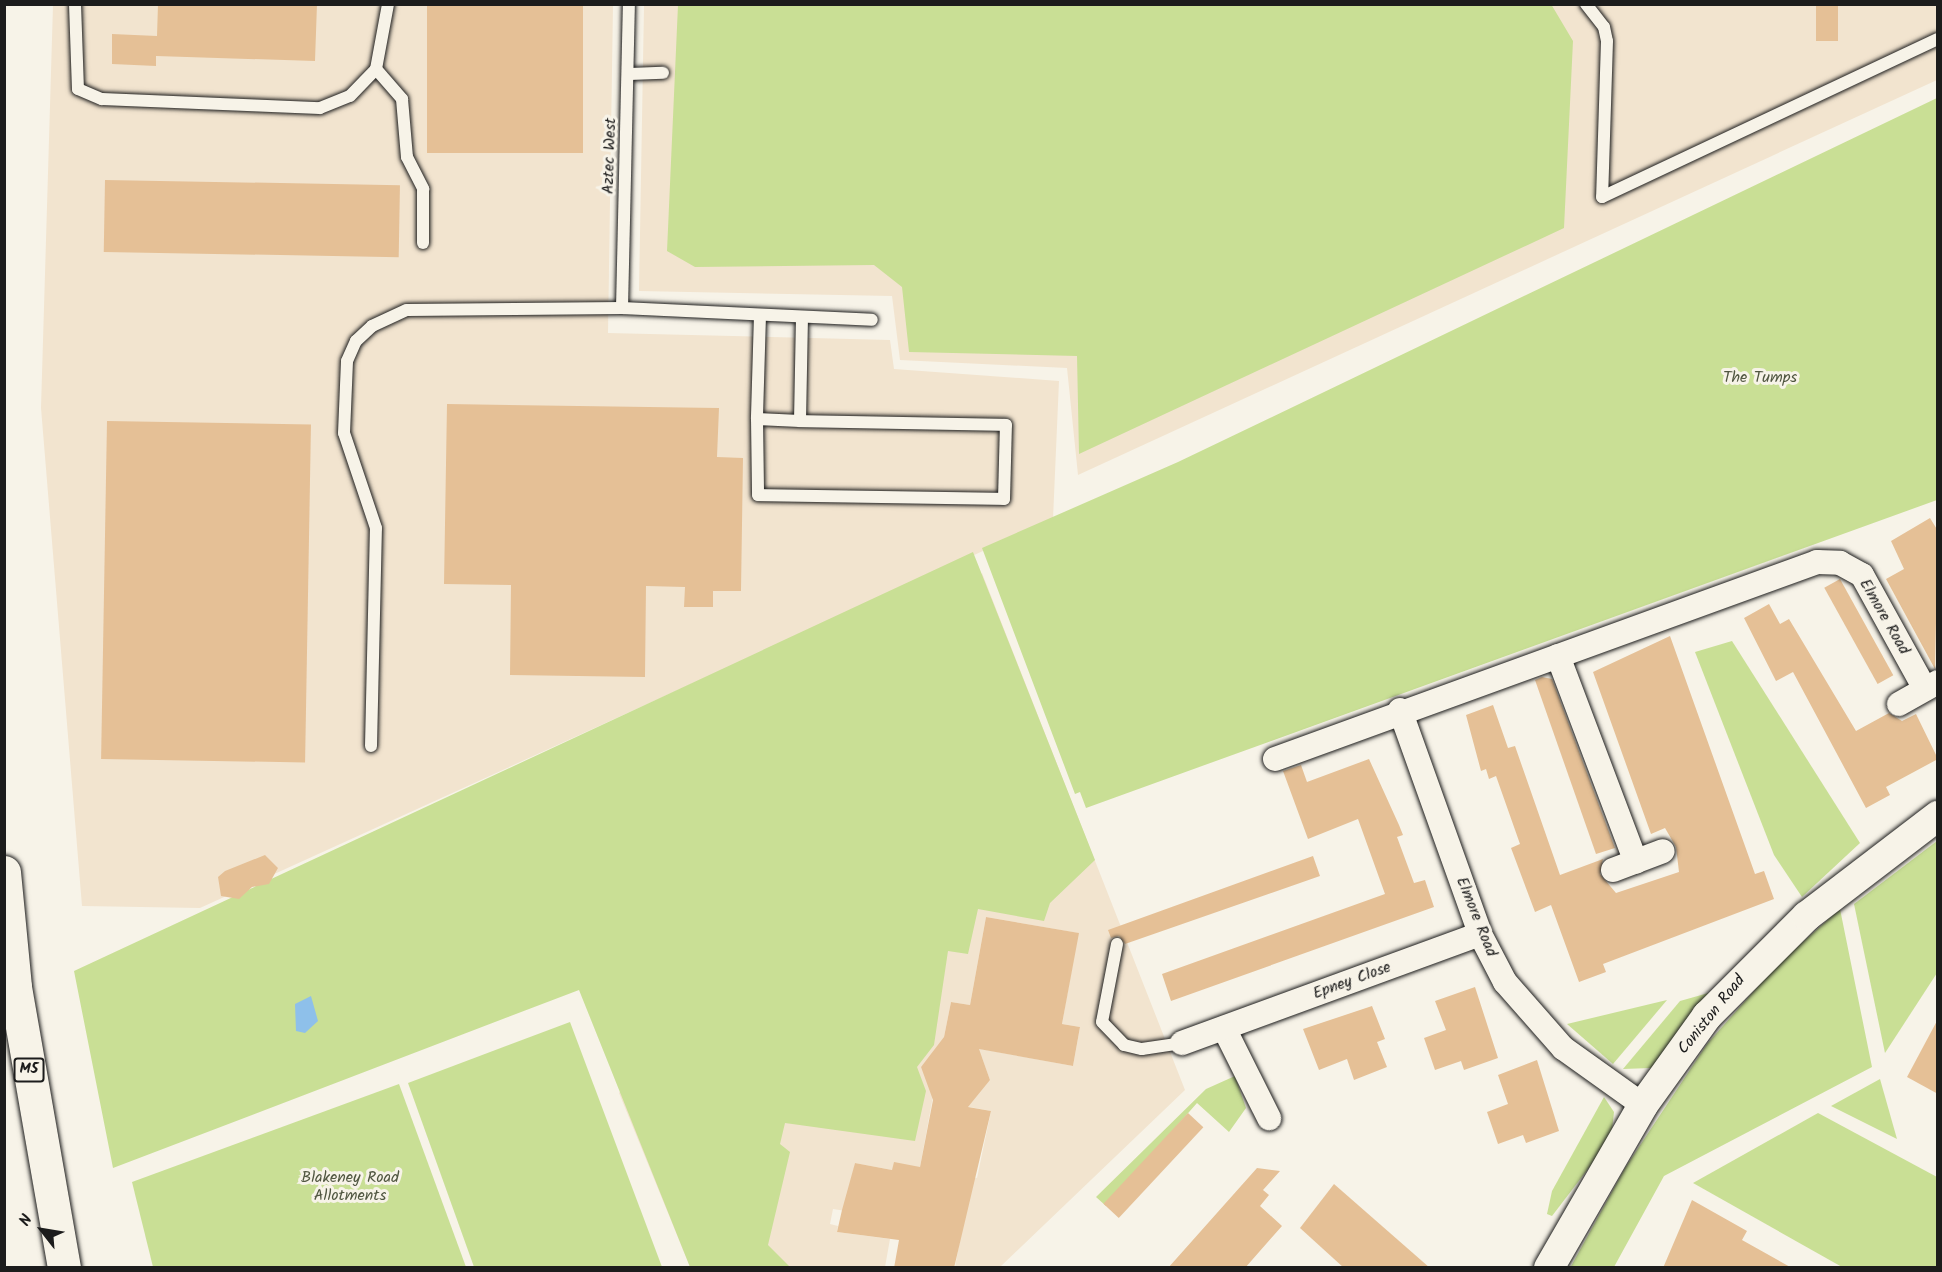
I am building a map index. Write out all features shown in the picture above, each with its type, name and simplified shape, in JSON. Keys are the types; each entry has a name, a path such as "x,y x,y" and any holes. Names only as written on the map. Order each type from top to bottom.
{"highway":[{"name":"M5","path":"4,872 15,987 64,1268"}],"street":[{"name":"Elmore Road","path":"1275,759 1400,710 1558,656 1817,562 1840,563 1862,575 1931,685 1899,704"},
{"path":"1558,656 1636,862"},
{"name":"Elmore Road","path":"1400,710 1480,934 1505,982 1539,1026 1643,1104"},
{"name":"Coniston Road","path":"1549,1268 1643,1104 1737,981 1876,858 1938,816"},
{"path":"1613,870 1663,851"},
{"name":"Epney Close","path":"1182,1042 1480,934"},
{"path":"1224,1028 1269,1118"}],"lane":[{"path":"75,4 78,89 102,99 320,108 350,96 376,69 388,4"},
{"name":"Aztec West","path":"622,308 629,4"},
{"path":"1586,4 1604,27 1607,41 1602,197 1938,39"},
{"path":"376,69 402,99 407,157 423,189 423,243"},
{"path":"629,74 663,74"},
{"path":"370,746 376,528 344,433 347,361 356,341 372,326 407,310 622,308 872,320"},
{"path":"757,419 1006,425 1004,499 758,495 757,419 760,315"},
{"path":"800,421 802,317"},
{"path":"1117,944 1102,1022 1124,1045 1142,1049 1182,1042"}],"shaded area":[{"path":"53,5 613,5 608,333 890,340 894,369 1059,381 1053,519 200,908 82,906 41,408"},
{"path":"644,5 1937,5 1937,80 1078,475 1067,368 900,360 892,296 639,291"},
{"path":"982,573 1185,1090 1000,1267 955,1267 965,1212 941,1172 977,1178 991,1111 943,1102 990,1080 982,1058 968,1056 970,1047 1073,1066 1080,1027 1062,1024 1078,933 986,917 970,1005 951,1002 943,1042 921,1067 934,1091 920,1167 892,1170 855,1163 846,1211 833,1209 830,1224 838,1226 837,1232 890,1239 885,1267 690,1267 619,1093"}],"green space":[{"path":"1551,4 1573,41 1564,228 1079,454 1077,356 909,352 902,287 874,265 695,267 667,251 678,5"},
{"name":"The Tumps","path":"1937,98 1937,500 1086,808 1080,792 1075,794 982,548 1178,462"},
{"path":"973,552 1095,860 1050,903 1044,921 978,909 968,954 948,951 934,1045 917,1067 926,1091 915,1141 785,1123 780,1144 790,1152 768,1245 790,1267 690,1267 579,990 113,1168 74,971"},
{"path":"1732,641 1860,843 1802,897 1774,855 1695,652"},
{"path":"1937,841 1937,973 1885,1053 1854,904"},
{"path":"1840,909 1872,1067 1664,1176 1614,1267 1570,1268 1625,1168 1707,1044 1777,965"},
{"path":"1719,990 1661,1061 1651,1068 1623,1069 1680,1001"},
{"path":"1667,1000 1613,1064 1567,1024"},
{"path":"570,1022 662,1267 474,1267 408,1083"},
{"path":"1235,1076 1246,1108 1229,1132 1197,1103 1106,1206 1096,1197 1206,1089"},
{"path":"1880,1079 1897,1139 1831,1106"},
{"name":"Blakeney Road Allotments","path":"399,1084 466,1267 153,1267 132,1182"},
{"path":"1604,1097 1614,1112 1611,1139 1552,1216 1547,1214 1552,1191"},
{"path":"1818,1113 1937,1177 1937,1267 1842,1267 1693,1183"}],"water":[{"path":"311,996 318,1021 305,1033 296,1031 295,1004"}],"building":[{"path":"158,4 317,4 315,61 156,56 156,66 112,64 112,34 157,36"},
{"path":"427,4 583,4 583,153 427,153"},
{"path":"1816,4 1838,4 1838,41 1816,41"},
{"path":"105,180 400,185 399,257 104,252"},
{"path":"447,404 719,408 717,457 743,458 741,591 713,591 713,607 684,607 685,587 646,586 645,677 510,675 511,585 444,584"},
{"path":"107,421 311,425 305,763 101,759"},
{"path":"1930,518 1938,531 1935,669 1886,579 1904,569 1891,541"},
{"path":"1840,579 1893,675 1878,684 1824,588"},
{"path":"1769,604 1780,624 1789,619 1856,731 1889,713 1902,721 1916,714 1938,759 1886,787 1890,795 1866,808 1793,672 1776,681 1744,618"},
{"path":"1670,636 1755,874 1764,871 1774,899 1603,964 1606,972 1579,982 1551,905 1535,912 1511,848 1520,844 1496,776 1489,779 1486,769 1481,771 1466,715 1493,705 1508,748 1515,746 1560,875 1603,859 1600,874 1616,893 1679,872 1676,847 1665,828 1651,834 1593,672"},
{"path":"1542,677 1552,679 1615,848 1596,854 1535,680"},
{"path":"1369,759 1403,835 1397,837 1414,883 1425,880 1434,907 1171,1001 1162,974 1385,894 1358,819 1308,839 1283,771 1301,765 1307,782"},
{"path":"265,855 278,868 269,884 252,887 239,899 221,896 218,877 225,871"},
{"path":"1313,856 1320,876 1125,944 1119,936 1111,938 1108,930"},
{"path":"986,917 1079,933 1062,1024 1080,1027 1073,1066 979,1049 990,1080 968,1107 991,1111 954,1268 894,1268 899,1240 837,1232 842,1210 855,1163 892,1170 894,1162 920,1167 933,1100 921,1067 944,1037 951,1002 970,1005"},
{"path":"1475,987 1498,1058 1464,1070 1461,1061 1435,1070 1424,1038 1446,1030 1435,1001"},
{"path":"1372,1006 1385,1039 1377,1042 1387,1067 1354,1080 1347,1059 1319,1070 1303,1029"},
{"path":"1938,1019 1938,1094 1907,1077"},
{"path":"1537,1060 1559,1131 1526,1143 1523,1135 1498,1144 1487,1112 1508,1104 1498,1075"},
{"path":"1188,1113 1203,1127 1119,1218 1103,1204"},
{"path":"1257,1168 1280,1171 1263,1190 1269,1195 1260,1206 1282,1226 1245,1268 1168,1268"},
{"path":"1334,1184 1430,1268 1344,1268 1300,1228"},
{"path":"1692,1200 1747,1231 1742,1240 1792,1268 1663,1268"}]}
